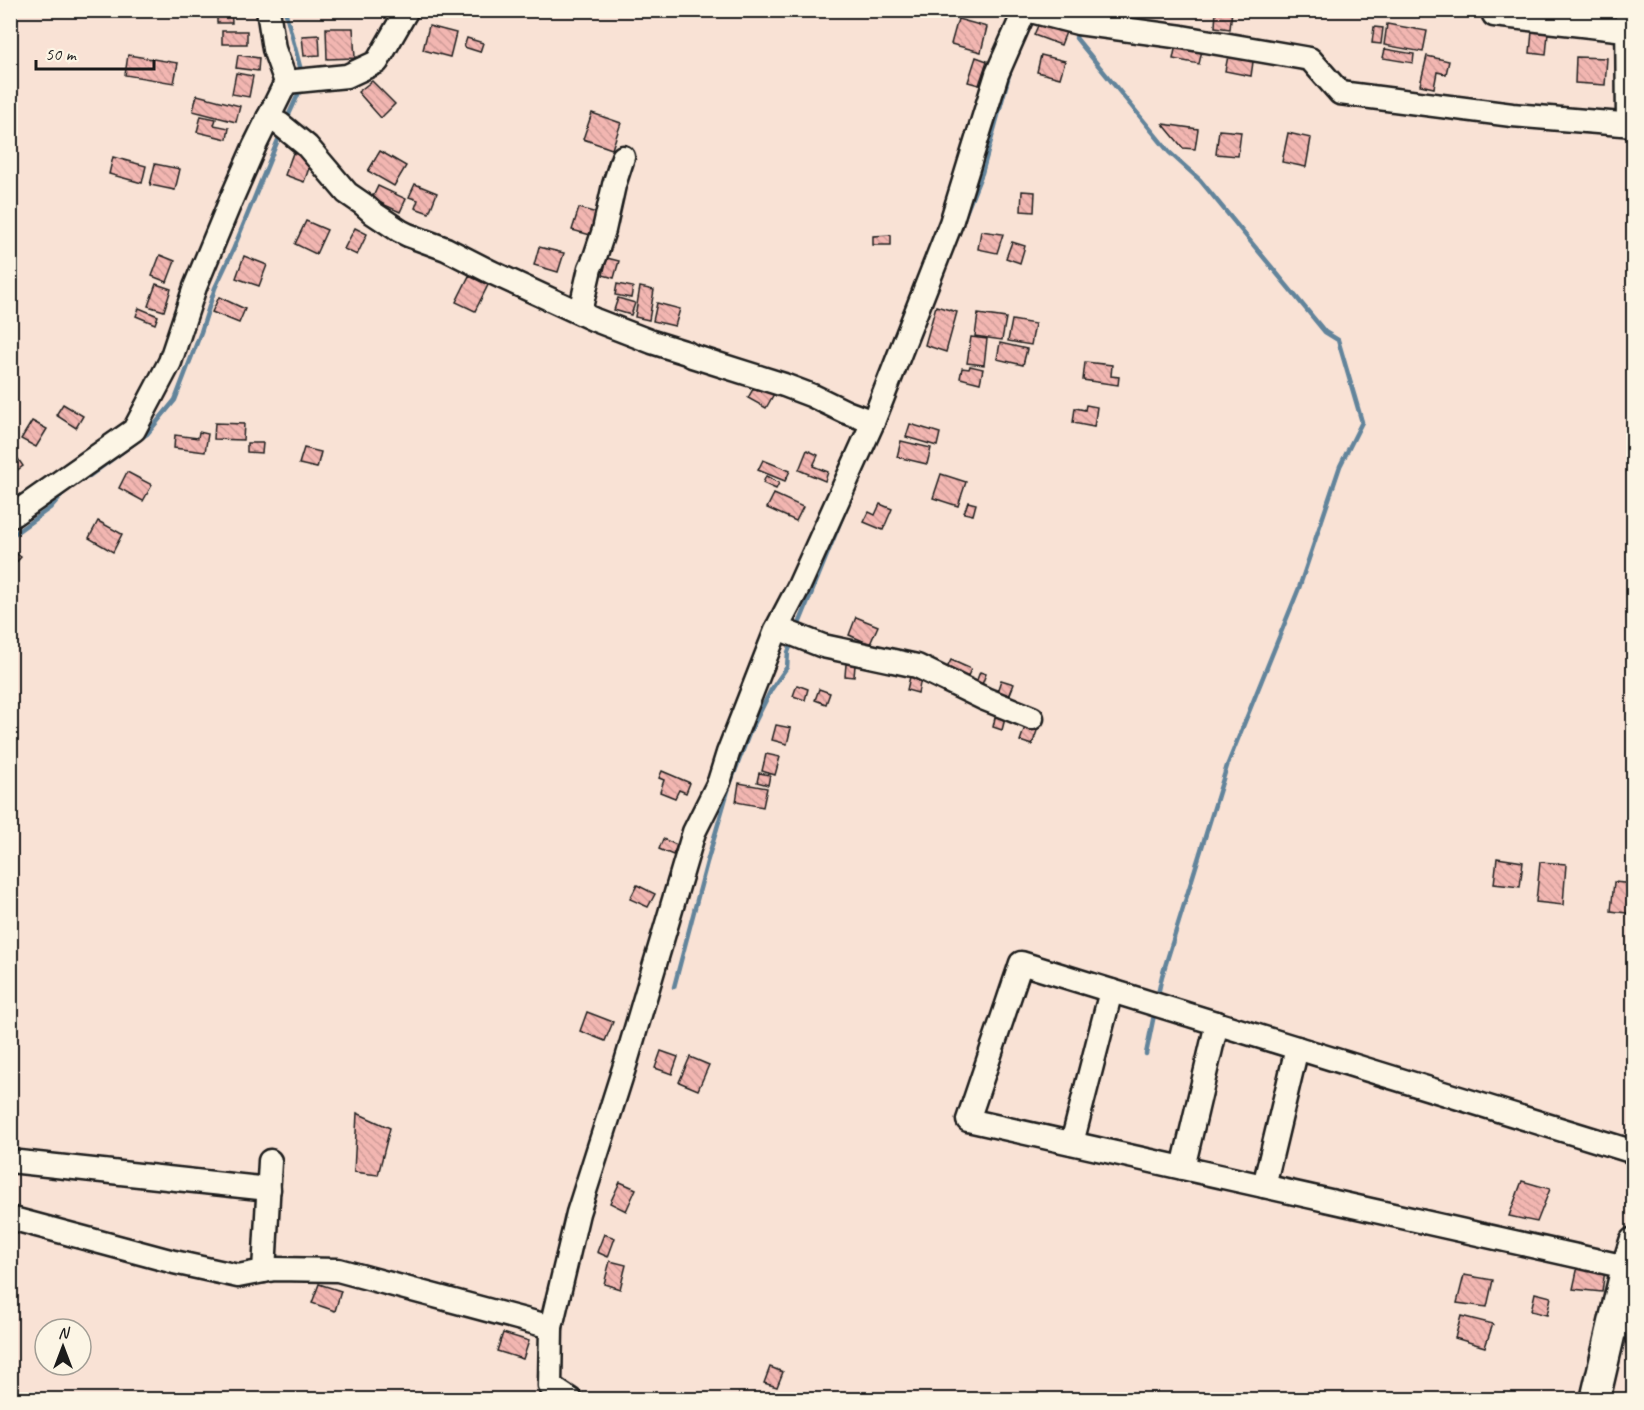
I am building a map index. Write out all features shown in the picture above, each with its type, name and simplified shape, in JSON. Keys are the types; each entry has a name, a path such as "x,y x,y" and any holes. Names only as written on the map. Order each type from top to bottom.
{"main road":[{"path":"1595,1400 1623,1326 1630,1254"}],"street":[{"path":"10,517 134,430 170,362 195,287 242,172 286,82 274,49 268,10"},
{"path":"286,82 347,76 377,62 407,10"},
{"path":"571,1400 550,1386 551,1327 578,1213 626,1062 694,832 719,782 777,627 799,586 873,422 951,223 998,74 1026,10 1078,22 1310,59 1340,93 1512,116 1631,125 1629,24 1494,15"},
{"path":"268,118 280,124 307,146 347,193 400,231 446,249 595,320 722,366 776,382 873,422"},
{"path":"580,312 590,268 604,230 623,157"},
{"path":"777,627 823,646 917,666 985,699 1032,718"},
{"path":"1630,1254 1264,1186 968,1120 1021,963 1634,1152"},
{"path":"1071,1143 1111,991"},
{"path":"1183,1168 1217,1023"},
{"path":"1264,1186 1297,1048"},
{"path":"10,1161 269,1189"},
{"path":"264,1271 270,1161"},
{"path":"10,1218 174,1262 238,1276 274,1269 338,1270 551,1327"}],"building":[{"path":"217,10 231,10 232,23 217,23"},
{"path":"1216,10 1232,10 1230,29 1215,27"},
{"path":"1042,16 1068,27 1061,45 1034,35"},
{"path":"958,19 987,27 981,52 951,44"},
{"path":"1387,24 1427,31 1423,52 1384,45"},
{"path":"429,26 456,33 450,57 423,50"},
{"path":"1374,27 1383,28 1381,44 1372,43"},
{"path":"326,28 353,28 355,58 327,59"},
{"path":"222,31 247,31 247,44 222,44"},
{"path":"1532,31 1548,33 1546,55 1530,53"},
{"path":"319,35 320,55 304,56 302,36"},
{"path":"1178,35 1204,41 1199,64 1173,59"},
{"path":"467,38 483,43 480,52 464,47"},
{"path":"1385,49 1414,54 1413,63 1383,58"},
{"path":"1229,51 1254,55 1251,76 1225,71"},
{"path":"128,55 178,63 174,83 125,75"},
{"path":"238,55 259,58 258,71 236,68"},
{"path":"1041,55 1065,61 1060,78 1037,72"},
{"path":"1427,56 1449,61 1446,74 1437,72 1434,88 1420,85"},
{"path":"976,57 987,61 979,85 968,82"},
{"path":"1576,57 1607,58 1605,85 1575,83"},
{"path":"236,73 253,76 249,97 232,94"},
{"path":"372,81 395,104 381,118 358,92"},
{"path":"197,95 240,106 236,122 193,111"},
{"path":"592,113 621,123 612,149 583,139"},
{"path":"201,116 216,119 214,125 229,128 227,139 197,132"},
{"path":"1163,124 1198,129 1195,149 1183,148"},
{"path":"1219,130 1241,132 1238,156 1216,154"},
{"path":"1288,133 1311,138 1306,167 1282,162"},
{"path":"380,151 406,166 394,186 368,171"},
{"path":"293,153 312,160 304,182 285,175"},
{"path":"113,157 146,166 142,183 109,174"},
{"path":"155,164 180,169 175,190 150,185"},
{"path":"415,184 437,193 429,213 415,208 418,200 409,197"},
{"path":"378,186 406,199 400,212 372,199"},
{"path":"1022,191 1035,192 1034,212 1021,211"},
{"path":"579,208 604,215 598,237 572,230"},
{"path":"306,221 327,230 316,254 295,244"},
{"path":"355,228 367,234 357,255 344,249"},
{"path":"981,231 1003,234 997,253 978,249"},
{"path":"891,235 891,245 873,245 873,236"},
{"path":"1012,242 1025,246 1020,263 1006,258"},
{"path":"539,247 564,253 558,272 534,265"},
{"path":"160,255 175,261 167,282 152,276"},
{"path":"244,256 267,265 259,286 236,278"},
{"path":"607,258 619,261 614,278 603,275"},
{"path":"469,276 488,285 475,311 456,302"},
{"path":"156,284 171,289 164,311 148,306"},
{"path":"617,284 633,287 631,298 615,295"},
{"path":"640,287 654,290 649,320 635,317"},
{"path":"219,297 245,309 239,323 212,312"},
{"path":"618,298 635,303 631,315 614,310"},
{"path":"657,303 680,309 675,326 653,321"},
{"path":"936,306 957,312 946,352 925,345"},
{"path":"139,308 158,316 155,324 136,316"},
{"path":"978,314 1006,318 1002,340 975,336"},
{"path":"1012,320 1035,324 1031,345 1008,341"},
{"path":"971,337 987,339 984,365 967,363"},
{"path":"1000,343 1027,349 1023,365 997,359"},
{"path":"1085,362 1112,365 1111,376 1119,377 1118,385 1083,380"},
{"path":"970,366 983,369 980,383 960,378 962,368 969,369"},
{"path":"757,382 775,392 766,408 748,398"},
{"path":"63,404 83,416 76,428 56,415"},
{"path":"1086,405 1097,407 1094,427 1073,423 1075,408 1085,410"},
{"path":"32,421 47,429 36,447 21,439"},
{"path":"215,423 244,424 243,440 214,439"},
{"path":"910,424 940,433 937,446 906,437"},
{"path":"199,432 208,434 205,452 174,448 175,435 198,438"},
{"path":"901,441 931,448 927,464 897,457"},
{"path":"247,443 263,443 262,453 247,452"},
{"path":"304,448 321,452 317,468 299,464"},
{"path":"807,450 818,455 813,466 828,472 825,481 799,470"},
{"path":"16,456 23,466 10,475 10,460"},
{"path":"763,460 790,471 785,481 758,470"},
{"path":"127,472 152,485 143,501 119,488"},
{"path":"941,474 966,482 958,506 933,498"},
{"path":"766,476 779,483 776,489 763,483"},
{"path":"774,494 803,507 796,521 767,508"},
{"path":"968,502 976,504 973,515 964,513"},
{"path":"880,504 892,509 883,530 864,522 869,512 875,515"},
{"path":"98,521 122,534 113,552 89,538"},
{"path":"10,549 21,557 10,569"},
{"path":"856,617 878,626 870,644 849,635"},
{"path":"951,660 971,669 965,683 944,674"},
{"path":"846,664 855,665 854,677 845,676"},
{"path":"911,672 922,674 918,693 907,690"},
{"path":"980,672 986,674 981,687 975,685"},
{"path":"1001,680 1014,684 1008,699 996,695"},
{"path":"797,685 808,689 805,700 793,696"},
{"path":"819,689 830,693 826,704 815,700"},
{"path":"996,713 1006,715 1002,730 993,727"},
{"path":"1026,724 1038,728 1032,745 1020,741"},
{"path":"776,725 791,728 787,744 772,740"},
{"path":"766,754 780,757 775,775 762,771"},
{"path":"662,771 690,783 686,793 679,790 675,798 660,792 664,780 659,778"},
{"path":"759,773 770,775 768,785 757,782"},
{"path":"739,783 767,788 763,807 736,802"},
{"path":"663,839 677,845 673,855 659,849"},
{"path":"1497,858 1523,862 1520,887 1494,884"},
{"path":"1540,862 1566,864 1563,905 1536,902"},
{"path":"1614,882 1634,884 1634,914 1611,911"},
{"path":"637,885 655,894 648,907 630,899"},
{"path":"587,1012 613,1022 605,1041 580,1031"},
{"path":"661,1051 678,1057 672,1074 655,1068"},
{"path":"690,1057 709,1065 698,1090 679,1082"},
{"path":"357,1113 390,1128 378,1175 354,1172"},
{"path":"1522,1181 1550,1189 1537,1222 1509,1216"},
{"path":"620,1182 636,1189 626,1211 610,1203"},
{"path":"604,1234 615,1238 608,1257 597,1252"},
{"path":"610,1261 626,1265 620,1289 604,1284"},
{"path":"1578,1266 1605,1270 1602,1292 1573,1289"},
{"path":"1464,1275 1493,1280 1487,1307 1457,1303"},
{"path":"319,1284 341,1291 335,1311 312,1303"},
{"path":"1535,1293 1551,1297 1547,1315 1531,1311"},
{"path":"1461,1316 1493,1324 1485,1347 1455,1338"},
{"path":"503,1333 529,1341 523,1359 497,1351"},
{"path":"770,1367 783,1372 777,1387 764,1383"}],"waterway":[{"path":"285,10 302,74"},
{"path":"1077,30 1076,38 1169,152 1200,180 1325,332 1338,340 1362,422 1340,466 1299,588 1227,766 1162,976 1157,999"},
{"path":"964,218 982,173 1011,68"},
{"path":"286,121 301,88"},
{"path":"75,484 147,434 175,400 215,288 280,135"},
{"path":"10,537 50,508 66,490"},
{"path":"797,629 848,503"},
{"path":"674,987 729,787 749,734 771,690 787,667 788,652 793,640"},
{"path":"1146,1054 1155,1010"}]}
